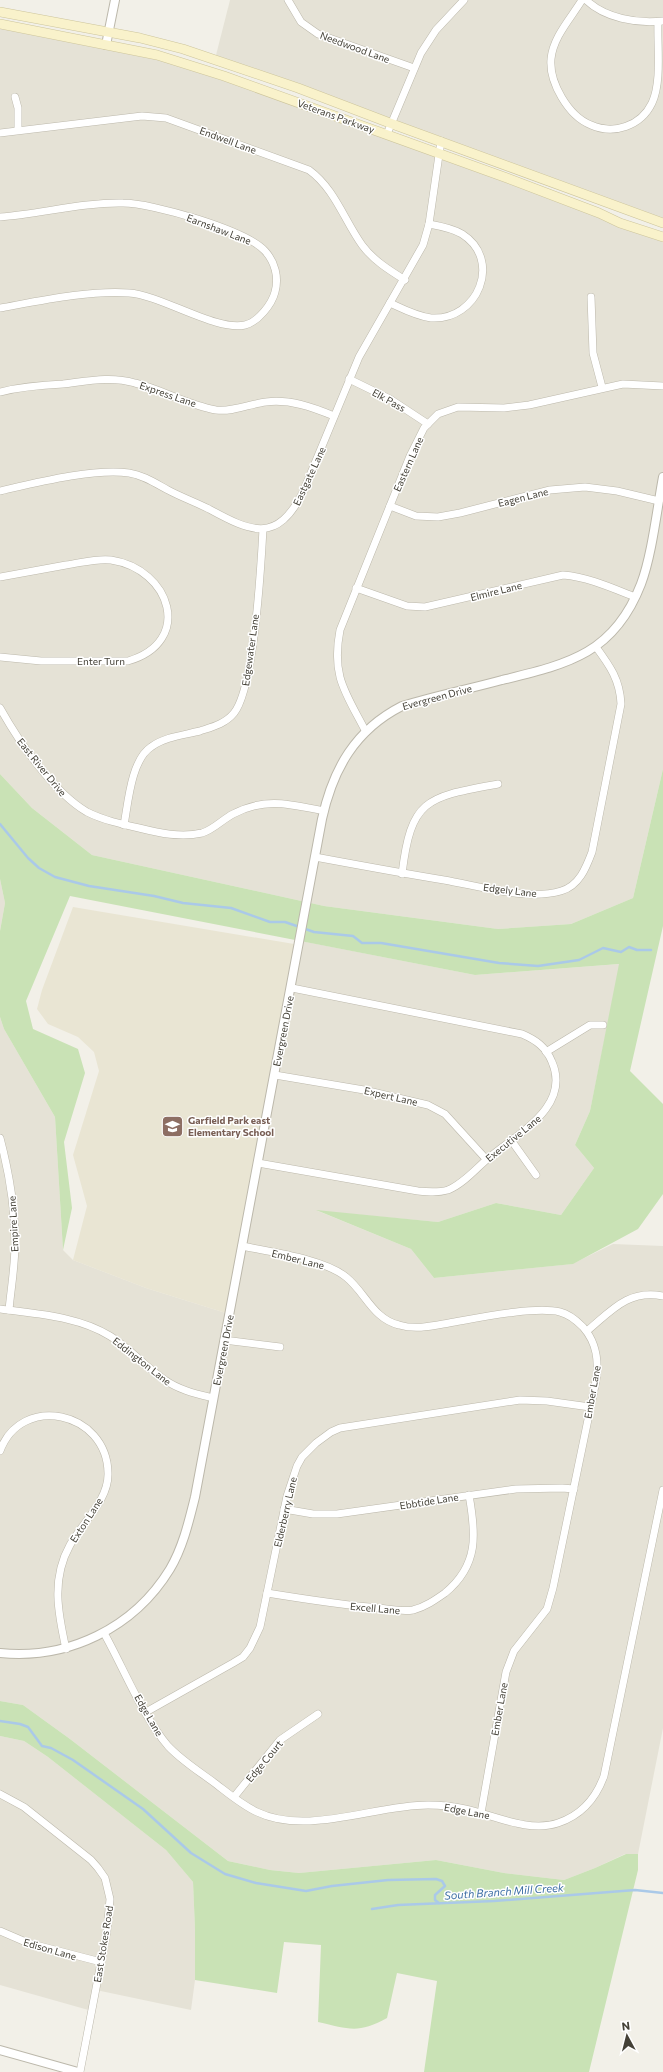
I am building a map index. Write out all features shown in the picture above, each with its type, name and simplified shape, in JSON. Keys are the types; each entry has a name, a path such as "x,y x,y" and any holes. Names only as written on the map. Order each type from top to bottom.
{"main road":[{"name":"Veterans Parkway","path":"0,12 161,43 200,54 441,140 663,223"},
{"name":"Veterans Parkway","path":"0,24 157,55 224,76 439,153 599,213 620,223 663,237"}],"street":[{"path":"106,44 115,0"},
{"name":"Needwood Lane","path":"288,0 301,22 318,34 414,68"},
{"path":"582,0 558,36 551,58 551,73 557,91 574,112 590,125 616,130 638,121 652,104 658,86 660,22 621,18 594,8 586,0"},
{"path":"387,134 414,68 428,41 462,1"},
{"path":"16,98 18,108 18,130"},
{"name":"Endwell Lane","path":"0,133 142,116 154,116 189,126 309,170 317,176 330,191 363,246 385,267 405,280"},
{"name":"Eastgate Lane","path":"263,529 284,520 297,503 349,379 365,345 405,280 423,245 429,224 441,140"},
{"name":"Earnshaw Lane","path":"0,217 116,203 144,204 230,231 258,245 267,254 274,266 277,284 273,298 265,310 245,325 229,324 212,320 152,298 130,293 106,293 0,308"},
{"path":"390,303 423,316 450,316 466,307 477,292 484,275 475,247 469,240 454,230 429,224"},
{"path":"591,297 593,353 602,387"},
{"name":"Elk Pass","path":"349,379 390,399 428,424"},
{"name":"Express Lane","path":"0,392 88,380 116,380 143,385 194,404 215,410 236,410 266,402 287,402 307,405 334,416"},
{"name":"Eastern Lane","path":"366,732 344,690 337,671 336,658 340,630 412,451 428,424 438,414 458,408 504,408 529,405 602,387 635,384 663,386"},
{"path":"0,491 68,477 121,472 131,473 145,477 233,522 253,529 263,529"},
{"name":"Evergreen Drive","path":"0,1653 36,1654 66,1649 81,1644 104,1632 133,1612 163,1580 177,1555 188,1527 292,988 324,811 329,790 341,763 366,732 390,712 402,706 556,667 582,656 596,647 622,620 635,597 645,571 663,477"},
{"name":"Eagen Lane","path":"390,506 416,516 438,517 550,490 579,487 617,491 659,501"},
{"name":"Edgewater Lane","path":"124,825 132,781 139,763 150,747 168,739 219,724 228,719 240,704 246,684 252,644 263,529"},
{"name":"Enter Turn","path":"0,578 103,559 116,561 146,574 154,581 165,598 168,618 163,637 156,645 139,658 128,662 41,660 0,657"},
{"name":"Elmire Lane","path":"356,588 407,606 425,606 563,575 590,580 635,597"},
{"name":"Edgely Lane","path":"315,857 494,890 531,894 562,891 578,881 588,862 594,841 620,704 620,694 616,675 596,647"},
{"name":"East River Drive","path":"0,708 24,746 63,794 88,812 124,825 160,833 184,835 203,832 232,814 264,803 286,803 324,811"},
{"path":"402,874 406,844 413,822 424,806 446,795 498,784"},
{"name":"Executive Lane","path":"258,1162 408,1190 438,1192 456,1186 540,1116 549,1104 556,1086 555,1068 541,1044 531,1038 512,1031 292,988"},
{"path":"546,1052 590,1025 603,1025"},
{"name":"Expert Lane","path":"275,1075 364,1090 428,1105 445,1114 486,1160"},
{"name":"Empire Lane","path":"0,1138 12,1196 15,1232 9,1310"},
{"path":"512,1140 536,1175"},
{"name":"Ember Lane","path":"242,1246 312,1262 335,1270 354,1286 377,1313 387,1321 398,1325 420,1328 534,1311 561,1312 579,1323 587,1331 592,1340 597,1359 596,1381 550,1599 541,1618 514,1651 506,1672 481,1813"},
{"path":"587,1331 629,1298 645,1295 663,1296"},
{"name":"Eddington Lane","path":"0,1309 77,1322 100,1330 120,1343 165,1381 183,1390 213,1398"},
{"path":"224,1340 280,1347"},
{"name":"Elderberry Lane","path":"146,1712 243,1656 250,1648 260,1627 289,1485 302,1457 323,1437 340,1428 520,1400 540,1400 590,1407"},
{"name":"Exton Lane","path":"0,1451 7,1437 21,1425 37,1418 56,1416 74,1420 82,1424 96,1439 105,1456 108,1473 105,1490 69,1546 60,1572 56,1595 58,1614 66,1649"},
{"name":"Ebbtide Lane","path":"284,1509 314,1514 350,1513 469,1495 538,1488 574,1489"},
{"name":"Edge Lane","path":"104,1632 146,1712 161,1737 177,1754 234,1797 253,1810 269,1817 293,1821 317,1820 413,1806 453,1807 536,1825 558,1823 585,1808 592,1801 600,1787 609,1761 663,1490"},
{"name":"Excell Lane","path":"267,1593 321,1602 391,1610 413,1610 422,1607 449,1589 469,1563 475,1533 469,1495"},
{"name":"Edge Court","path":"234,1797 280,1740 318,1714"},
{"name":"East Stokes Road","path":"0,1794 24,1807 85,1855 98,1868 105,1878 109,1888 110,1910 79,2072"},
{"name":"Edison Lane","path":"0,1931 28,1943 101,1962"},
{"path":"0,2050 54,2069 79,2072"}],"shaded area":[{"path":"230,0 663,0 663,222 215,59"},
{"path":"0,25 157,55 663,236 663,769 633,898 571,924 498,929 324,906 92,855 32,808 0,774"},
{"path":"0,879 5,903 0,931"},
{"name":"Garfield Park east Elementary School","path":"73,907 300,945 229,1314 146,1288 73,1260 87,1206 73,1155 99,1071 94,1052 78,1037 48,1024 37,1009 42,990"},
{"path":"301,941 475,975 620,964 590,1111 575,1145 594,1168 561,1215 496,1203 438,1222 318,1211 411,1249 434,1278 572,1264 613,1244 663,1246 663,1728 638,1854 625,1854 564,1880 504,1873 436,1860 299,1873 270,1870 228,1861 70,1739 23,1705 0,1701 0,1017 4,1029 55,1117 63,1250 73,1260 146,1288 229,1314"},
{"path":"0,1736 24,1741 48,1757 166,1850 193,1882 195,1980 191,2010 96,1990 92,2011 0,1985"}],"green space":[{"path":"663,769 663,926 630,1071 663,1104 663,1194 638,1229 573,1264 434,1278 411,1249 316,1210 438,1222 496,1203 561,1215 594,1168 575,1145 590,1111 619,964 475,975 70,896 26,1001 33,1029 78,1049 85,1073 64,1142 72,1208 63,1250 55,1117 4,1029 0,1017 0,931 5,903 0,879 0,774 32,808 92,855 324,906 498,929 571,924 633,898"},
{"path":"0,1701 23,1705 70,1739 228,1861 270,1870 299,1873 436,1860 504,1873 564,1880 626,1854 638,1854 638,1870 589,2072 424,2072 437,1981 397,1973 387,2018 368,2026 353,2029 318,2022 321,1945 284,1942 277,1993 195,1980 193,1882 166,1850 48,1757 24,1741 0,1736"}],"waterway":[{"path":"0,824 28,858 39,868 55,877 89,886 154,896 183,903 231,908 270,922 285,922 314,932 353,936 362,943 381,943 499,963 538,966 579,960 603,948 621,952 629,947 637,950 651,950"},
{"name":"South Branch Mill Creek","path":"0,1721 20,1724 28,1727 42,1746 51,1748 73,1760 143,1809 191,1853 225,1874 256,1883 306,1891 332,1886 388,1880 436,1879 442,1881 445,1886 435,1895 435,1900 439,1903"},
{"name":"South Branch Mill Creek","path":"372,1909 398,1905 494,1901 635,1890 663,1893"}],"place":[{"name":"Garfield Park east Elementary School","path":"173,1126"}]}
